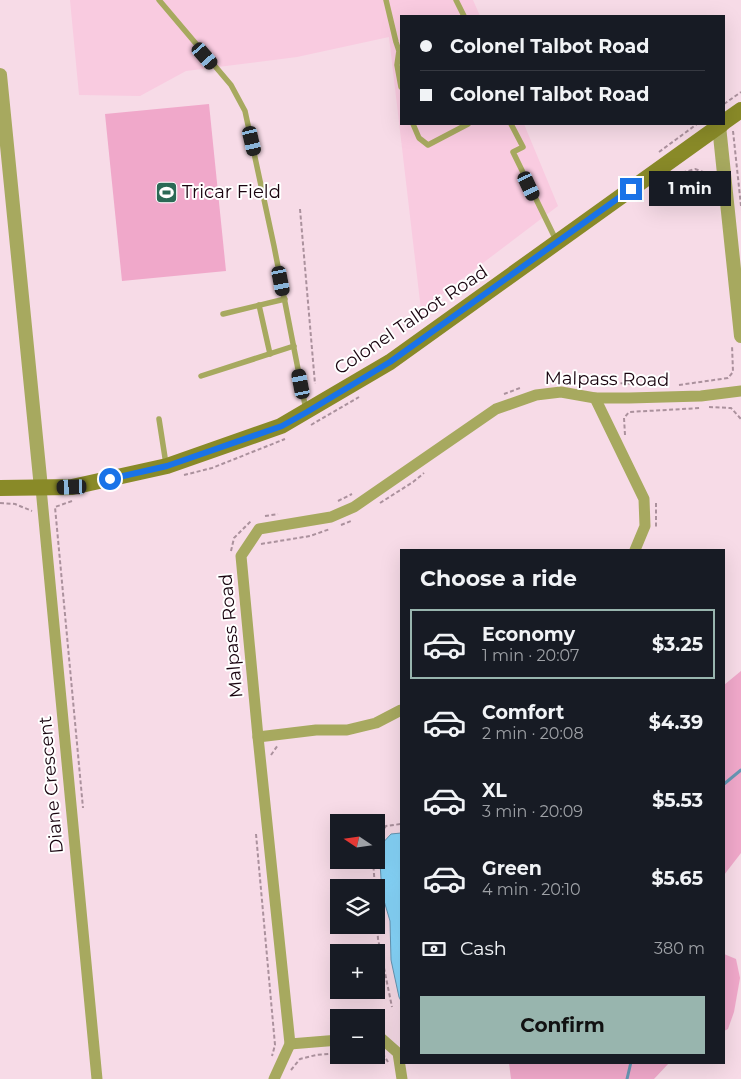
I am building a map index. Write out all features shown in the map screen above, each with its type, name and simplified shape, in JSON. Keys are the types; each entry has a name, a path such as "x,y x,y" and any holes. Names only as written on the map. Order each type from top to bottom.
{"main road":[{"name":"Colonel Talbot Road","path":"0,488 72,487 167,466 282,426 390,362 557,242 725,125 741,110"}],"street":[{"path":"0,75 41,488"},
{"path":"725,125 737,261 736,339"},
{"name":"Malpass Road","path":"290,1044 241,556 259,529 331,517 354,507 496,409 536,395 561,392 596,398 701,396 741,391"},
{"path":"596,398 644,499 645,526 635,549"},
{"name":"Diane Crescent","path":"41,488 97,1079"},
{"path":"258,737 316,730 347,730 376,723 400,711"},
{"path":"274,1079 290,1044 330,1041"},
{"path":"385,1042 398,1053 402,1079"}],"lane":[{"path":"158,0 231,85 245,111 307,412"},
{"path":"386,0 400,51 397,65 400,82"},
{"path":"456,0 464,15"},
{"path":"413,125 419,138 428,144 466,125"},
{"path":"512,125 523,147 513,152 557,242"},
{"path":"222,314 285,298"},
{"path":"259,305 270,354"},
{"path":"201,376 294,346"},
{"path":"159,419 167,466"}],"path":[{"path":"725,103 741,92"},
{"path":"659,152 696,125"},
{"path":"725,125 741,206"},
{"path":"300,209 315,384"},
{"path":"671,386 728,378 733,372 736,339"},
{"path":"558,381 661,385"},
{"path":"497,397 520,388"},
{"path":"624,418 629,412 710,407 731,408 741,419"},
{"path":"380,504 424,473"},
{"path":"333,503 354,493"},
{"path":"0,504 15,504 31,509"},
{"path":"55,507 84,812"},
{"path":"263,516 279,514"},
{"path":"258,544 310,536 347,524 355,518"},
{"path":"231,551 234,538 253,519"},
{"path":"385,827 400,824"},
{"path":"256,828 275,1045 272,1056"},
{"path":"378,934 392,1007"},
{"path":"291,1070 300,1059 316,1054 330,1053"},
{"path":"385,1058 388,1063"}],"shaded area":[{"path":"70,0 473,0 480,15 400,15 400,125 524,125 558,206 421,310 389,37 297,57 186,71 140,96 79,95"},
{"name":"Tricar Field","path":"209,104 226,271 122,281 105,114"},
{"path":"741,671 741,853 725,874 725,684"},
{"path":"725,954 736,959 740,978 734,1012 728,1029 725,1030"},
{"path":"509,1064 668,1064 654,1079 511,1079"}],"water":[{"path":"400,833 400,999 391,960 390,921 385,904 385,879 381,879 380,869 385,869 385,840 391,834"}],"waterway":[{"path":"725,783 741,770"},
{"path":"627,1079 631,1064"}],"place":[{"name":"Tricar Field","path":"166,192"}],"route":[{"path":"110,479 167,466 282,426 390,362 631,189"}]}
